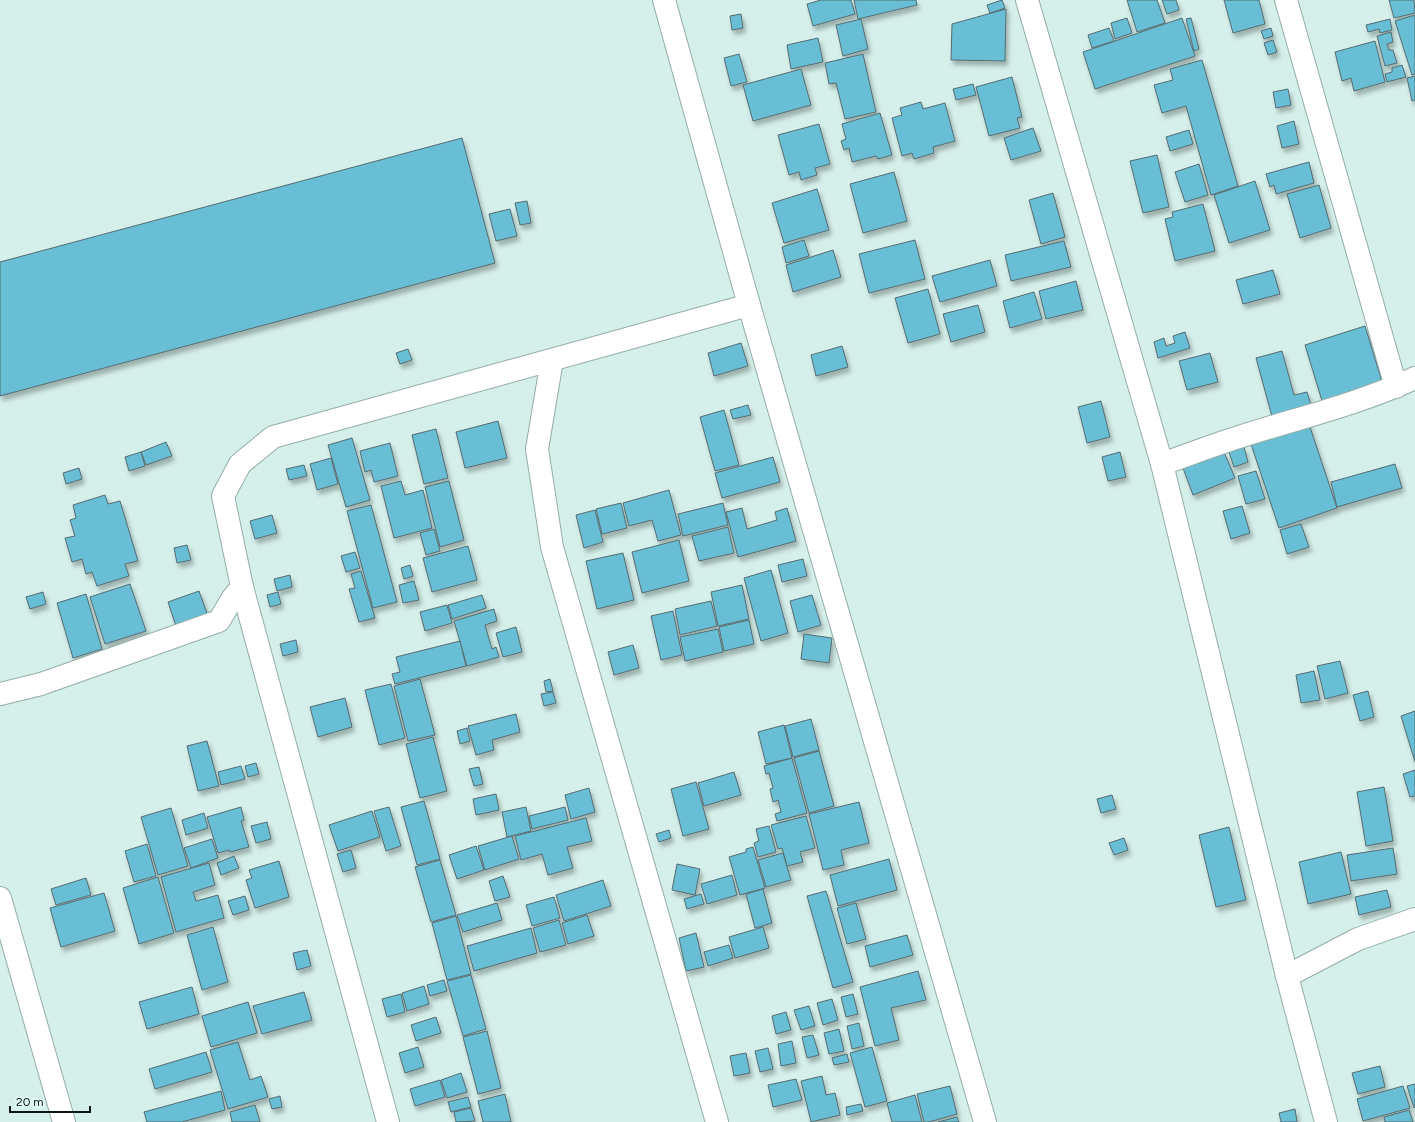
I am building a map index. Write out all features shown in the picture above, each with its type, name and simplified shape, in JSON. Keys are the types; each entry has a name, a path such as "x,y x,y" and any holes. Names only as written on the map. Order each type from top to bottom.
{"street":[{"path":"664,0 749,305 985,1122"},
{"path":"1027,0 1162,464 1287,976 1326,1122"},
{"path":"1162,464 1238,437 1345,405 1405,383 1286,0"},
{"path":"388,1122 242,587 223,496 240,464 273,437 749,305"},
{"path":"552,360 537,449 552,547 717,1122"},
{"path":"0,694 41,684 219,622 232,599 242,587"},
{"path":"0,898 4,924 64,1122"},
{"path":"1287,976 1358,939 1415,919"}],"building":[{"path":"821,0 851,0 855,14 813,26 807,4"},
{"path":"854,0 916,0 917,5 858,19"},
{"path":"1002,0 1005,8 990,13 987,5"},
{"path":"1127,0 1157,0 1165,23 1137,32"},
{"path":"1162,0 1176,0 1179,10 1167,14"},
{"path":"1224,0 1259,0 1265,24 1233,33"},
{"path":"1389,0 1414,0 1415,13 1394,18"},
{"path":"1006,9 1005,61 951,60 952,24"},
{"path":"741,14 743,28 732,30 730,16"},
{"path":"1415,15 1415,74 1412,75 1395,21"},
{"path":"1127,18 1132,33 1115,39 1111,23"},
{"path":"1182,18 1195,56 1095,89 1083,52"},
{"path":"1191,18 1199,49 1194,51 1186,19"},
{"path":"861,19 868,49 843,56 836,25"},
{"path":"1390,19 1392,30 1380,33 1379,29 1368,32 1366,25"},
{"path":"1109,28 1114,41 1092,48 1088,35"},
{"path":"1271,28 1273,36 1264,39 1261,31"},
{"path":"1391,32 1393,42 1387,44 1389,50 1393,50 1397,63 1385,66 1377,36"},
{"path":"818,38 823,62 791,69 787,45"},
{"path":"1273,40 1277,52 1268,55 1264,43"},
{"path":"1375,41 1385,82 1354,91 1351,78 1342,81 1335,52"},
{"path":"739,54 747,82 731,86 724,58"},
{"path":"863,54 876,112 845,119 836,83 829,84 825,63"},
{"path":"1202,60 1238,186 1211,195 1186,106 1162,113 1154,85 1173,80 1170,69"},
{"path":"1402,65 1406,77 1387,82 1385,74 1392,72 1392,68"},
{"path":"801,69 811,105 753,121 743,85"},
{"path":"1415,76 1415,100 1412,101 1407,78"},
{"path":"1012,77 1022,117 1017,118 1020,128 989,136 976,87"},
{"path":"973,84 976,95 956,100 953,89"},
{"path":"1288,89 1291,105 1276,108 1273,92"},
{"path":"921,102 923,109 945,103 955,141 933,147 934,153 914,159 912,153 902,156 892,118 902,115 900,108"},
{"path":"880,113 892,155 878,159 876,156 852,162 849,148 844,150 841,141 846,139 842,124"},
{"path":"1294,121 1299,144 1282,148 1277,126"},
{"path":"819,124 830,164 815,168 817,175 801,180 799,172 789,175 778,135"},
{"path":"1033,128 1041,151 1011,160 1004,138"},
{"path":"1189,130 1193,144 1170,151 1166,137"},
{"path":"462,138 495,263 0,396 0,262"},
{"path":"1157,155 1169,207 1143,213 1130,161"},
{"path":"1309,162 1314,183 1276,194 1274,185 1270,187 1266,174"},
{"path":"1199,164 1208,195 1185,202 1175,172"},
{"path":"894,172 907,221 863,233 850,184"},
{"path":"1255,181 1270,230 1229,243 1214,195"},
{"path":"1319,185 1331,228 1300,238 1287,194"},
{"path":"817,189 829,230 784,243 772,203"},
{"path":"1053,193 1065,237 1041,244 1029,200"},
{"path":"527,201 531,223 520,225 515,203"},
{"path":"1203,204 1215,251 1175,261 1165,219 1173,217 1172,212"},
{"path":"510,209 517,236 496,241 489,214"},
{"path":"804,240 809,256 786,263 782,247"},
{"path":"915,240 925,279 869,293 859,254"},
{"path":"1064,241 1071,267 1011,281 1005,255"},
{"path":"833,250 841,277 793,292 786,265"},
{"path":"990,260 997,286 940,302 932,276"},
{"path":"1273,270 1280,294 1243,304 1236,280"},
{"path":"1076,281 1083,310 1046,319 1039,291"},
{"path":"928,289 940,334 908,343 895,298"},
{"path":"1034,292 1042,319 1010,328 1003,301"},
{"path":"978,305 985,332 951,342 943,314"},
{"path":"1365,326 1383,385 1323,404 1305,345"},
{"path":"1185,332 1190,348 1158,358 1154,342 1164,338 1166,346 1175,343 1173,336"},
{"path":"741,343 748,366 714,376 708,353"},
{"path":"842,346 848,367 816,376 811,355"},
{"path":"408,349 412,360 400,364 396,353"},
{"path":"1282,351 1294,395 1307,392 1312,408 1273,420 1256,358"},
{"path":"1210,353 1218,382 1187,390 1179,361"},
{"path":"1101,401 1110,437 1087,443 1078,407"},
{"path":"748,405 751,415 733,419 730,410"},
{"path":"724,410 739,465 715,471 700,417"},
{"path":"498,421 507,458 465,468 456,432"},
{"path":"1308,421 1337,508 1279,528 1250,441"},
{"path":"436,429 448,478 424,484 412,435"},
{"path":"352,438 370,500 346,507 328,445"},
{"path":"166,442 172,456 146,465 141,452"},
{"path":"390,443 398,476 374,482 371,470 365,472 360,451"},
{"path":"1244,447 1248,462 1234,467 1229,452"},
{"path":"141,452 145,466 129,471 125,457"},
{"path":"1120,452 1126,477 1108,481 1102,457"},
{"path":"1224,452 1235,478 1193,495 1183,468"},
{"path":"773,457 780,482 722,498 715,473"},
{"path":"331,458 338,484 317,490 310,464"},
{"path":"1395,464 1402,488 1337,507 1331,482"},
{"path":"304,465 307,476 289,480 286,469"},
{"path":"79,468 82,479 66,484 63,473"},
{"path":"1256,471 1265,499 1246,504 1238,476"},
{"path":"401,481 405,495 423,490 432,528 394,538 381,486"},
{"path":"449,481 464,540 440,547 425,487"},
{"path":"669,490 681,535 658,541 652,520 629,526 623,503"},
{"path":"105,495 108,504 120,501 138,561 125,564 129,576 97,586 92,572 86,574 82,559 72,562 65,538 75,536 70,520 76,518 73,505"},
{"path":"621,503 627,528 602,534 596,509"},
{"path":"723,503 728,525 683,536 678,514"},
{"path":"371,505 397,602 373,608 347,511"},
{"path":"1242,506 1250,533 1231,539 1223,511"},
{"path":"742,508 747,529 777,520 775,512 787,508 796,541 738,557 726,512"},
{"path":"595,510 603,542 584,548 576,515"},
{"path":"272,515 277,533 255,539 250,521"},
{"path":"1301,524 1309,547 1287,554 1280,530"},
{"path":"728,527 734,553 699,561 692,536"},
{"path":"434,529 440,551 426,555 420,533"},
{"path":"679,540 689,581 642,593 632,552"},
{"path":"187,545 191,560 177,563 174,548"},
{"path":"468,546 477,580 432,592 423,558"},
{"path":"355,552 360,568 346,572 341,556"},
{"path":"623,553 634,600 597,609 586,561"},
{"path":"803,559 807,576 782,582 778,565"},
{"path":"410,565 413,576 404,579 401,568"},
{"path":"771,570 788,633 761,641 744,578"},
{"path":"361,571 375,618 359,622 349,589 355,588 351,574"},
{"path":"290,575 292,587 277,591 274,579"},
{"path":"414,581 419,600 403,603 399,585"},
{"path":"130,584 146,631 105,644 90,597"},
{"path":"742,585 749,619 718,626 711,592"},
{"path":"199,591 208,616 176,626 168,602"},
{"path":"43,592 46,604 30,609 26,597"},
{"path":"278,592 281,604 270,607 267,595"},
{"path":"86,594 102,649 73,658 57,603"},
{"path":"482,595 486,608 452,619 448,605"},
{"path":"812,595 821,625 798,632 790,601"},
{"path":"711,601 717,626 680,635 675,609"},
{"path":"447,605 452,623 425,631 420,612"},
{"path":"494,609 497,621 485,625 492,649 496,647 499,657 467,666 454,621"},
{"path":"673,611 682,655 661,660 651,616"},
{"path":"749,620 754,644 724,651 719,627"},
{"path":"516,627 522,652 503,657 496,633"},
{"path":"718,629 723,652 685,661 680,637"},
{"path":"804,634 832,638 829,663 801,659"},
{"path":"296,640 298,652 283,656 280,644"},
{"path":"460,641 466,666 395,684 392,674 400,672 396,657"},
{"path":"633,645 639,668 614,675 608,652"},
{"path":"1340,661 1348,693 1325,699 1317,666"},
{"path":"1314,671 1320,700 1301,703 1296,675"},
{"path":"420,679 435,735 408,741 394,686"},
{"path":"550,679 553,691 546,692 544,681"},
{"path":"391,684 405,738 379,745 365,690"},
{"path":"1368,691 1374,717 1360,721 1353,695"},
{"path":"553,692 556,703 544,706 541,694"},
{"path":"345,698 352,727 318,737 310,707"},
{"path":"1415,711 1415,762 1401,716"},
{"path":"516,714 520,732 492,740 494,750 476,755 468,726"},
{"path":"811,719 819,750 793,757 785,726"},
{"path":"784,725 792,758 766,764 758,732"},
{"path":"467,728 470,741 460,744 457,731"},
{"path":"433,737 447,791 420,798 406,744"},
{"path":"207,741 219,786 198,791 187,746"},
{"path":"819,751 834,806 809,813 794,758"},
{"path":"792,758 807,813 777,821 775,814 781,812 778,800 773,802 770,789 773,788 769,773 766,774 764,766"},
{"path":"256,763 259,774 248,777 245,766"},
{"path":"241,766 245,779 221,785 218,772"},
{"path":"479,767 483,784 474,786 469,769"},
{"path":"1415,770 1415,796 1410,797 1403,774"},
{"path":"734,772 741,795 704,806 698,783"},
{"path":"696,782 709,829 683,836 671,789"},
{"path":"1384,787 1393,841 1366,846 1357,792"},
{"path":"589,788 595,812 571,819 565,795"},
{"path":"496,794 499,810 476,815 473,799"},
{"path":"1112,795 1116,809 1101,813 1097,799"},
{"path":"424,801 440,859 417,865 401,807"},
{"path":"859,802 869,843 841,850 844,865 823,870 809,814"},
{"path":"241,807 244,820 241,821 249,847 230,852 229,850 218,853 207,817"},
{"path":"389,807 401,846 386,851 374,811"},
{"path":"526,807 531,831 507,837 502,812"},
{"path":"565,807 568,820 532,829 529,816"},
{"path":"171,808 188,866 158,875 141,817"},
{"path":"372,811 380,837 338,851 329,825"},
{"path":"204,813 208,828 186,835 182,820"},
{"path":"806,816 815,848 800,852 803,862 787,866 782,848 778,849 771,825"},
{"path":"586,818 592,841 567,847 573,868 548,875 542,854 521,860 515,836"},
{"path":"267,822 271,839 256,843 251,826"},
{"path":"769,826 776,852 758,857 754,843 759,841 756,829"},
{"path":"1229,827 1246,900 1216,907 1199,835"},
{"path":"669,830 671,838 659,842 656,834"},
{"path":"512,836 519,859 485,870 478,846"},
{"path":"1124,838 1128,850 1114,855 1109,843"},
{"path":"212,839 218,858 191,868 184,848"},
{"path":"147,844 156,876 134,882 125,851"},
{"path":"476,846 484,870 457,879 449,855"},
{"path":"753,847 765,888 740,895 729,857 746,852 746,849"},
{"path":"1393,848 1397,874 1351,881 1347,855"},
{"path":"351,850 356,868 343,872 337,854"},
{"path":"1341,852 1351,894 1308,904 1299,862"},
{"path":"783,853 791,880 766,887 758,860"},
{"path":"234,856 239,868 221,875 217,863"},
{"path":"889,859 897,890 838,906 830,875"},
{"path":"440,860 456,915 431,922 415,867"},
{"path":"279,861 289,897 255,908 246,880 252,878 249,870"},
{"path":"209,863 215,885 193,892 196,901 218,895 224,918 176,932 161,877"},
{"path":"677,864 700,869 695,895 672,890"},
{"path":"732,875 737,895 707,904 701,884"},
{"path":"503,876 510,897 495,901 489,881"},
{"path":"158,877 174,933 139,944 123,888"},
{"path":"86,878 91,895 56,905 51,889"},
{"path":"603,880 611,906 564,921 556,895"},
{"path":"763,889 772,923 755,928 746,894"},
{"path":"1387,890 1391,907 1359,915 1355,897"},
{"path":"826,891 853,982 833,988 807,896"},
{"path":"104,893 115,931 61,947 50,908"},
{"path":"701,894 704,904 687,909 684,899"},
{"path":"245,896 249,910 233,915 228,901"},
{"path":"554,897 560,918 532,926 526,905"},
{"path":"497,903 502,920 463,932 457,915"},
{"path":"856,903 866,939 847,944 837,908"},
{"path":"587,915 594,936 568,944 562,923"},
{"path":"456,916 471,974 447,980 432,923"},
{"path":"559,920 566,945 540,952 533,928"},
{"path":"213,927 228,982 202,990 187,935"},
{"path":"763,927 769,948 735,958 729,937"},
{"path":"531,928 537,953 474,971 467,946"},
{"path":"696,933 704,967 686,971 679,938"},
{"path":"907,935 913,955 870,967 865,946"},
{"path":"729,945 733,958 708,966 704,952"},
{"path":"307,950 311,966 297,970 293,953"},
{"path":"918,971 926,1000 891,1008 899,1040 875,1046 860,987"},
{"path":"471,975 486,1029 463,1036 447,981"},
{"path":"444,980 447,991 430,996 427,985"},
{"path":"424,986 429,1004 407,1011 402,993"},
{"path":"192,987 199,1014 147,1029 139,1002"},
{"path":"304,992 312,1020 262,1034 253,1006"},
{"path":"401,994 405,1012 387,1017 382,999"},
{"path":"853,994 858,1014 846,1017 841,997"},
{"path":"832,999 838,1020 823,1025 817,1003"},
{"path":"248,1002 257,1033 211,1047 202,1016"},
{"path":"809,1006 815,1026 801,1030 794,1010"},
{"path":"786,1012 791,1030 776,1034 772,1016"},
{"path":"436,1017 441,1033 416,1041 411,1025"},
{"path":"859,1023 864,1046 852,1049 847,1026"},
{"path":"839,1029 844,1051 829,1054 824,1033"},
{"path":"487,1031 501,1088 478,1094 463,1037"},
{"path":"813,1035 819,1055 807,1058 802,1037"},
{"path":"792,1041 796,1063 781,1066 778,1044"},
{"path":"238,1042 250,1080 261,1076 268,1097 228,1109 210,1050"},
{"path":"418,1047 424,1067 405,1073 399,1053"},
{"path":"872,1047 887,1101 865,1107 850,1053"},
{"path":"768,1048 773,1069 760,1072 755,1051"},
{"path":"206,1052 212,1072 155,1089 149,1069"},
{"path":"746,1053 750,1073 734,1076 730,1056"},
{"path":"847,1054 849,1062 834,1065 832,1058"},
{"path":"1380,1066 1385,1087 1358,1094 1352,1073"},
{"path":"461,1073 467,1092 447,1098 441,1080"},
{"path":"822,1076 826,1095 835,1093 840,1115 811,1122 801,1081"},
{"path":"796,1079 802,1100 773,1107 768,1085"},
{"path":"440,1080 445,1097 415,1106 410,1089"},
{"path":"1415,1084 1415,1107 1414,1108 1407,1086"},
{"path":"950,1086 957,1114 924,1122 917,1094"},
{"path":"1403,1086 1410,1108 1363,1121 1357,1099"},
{"path":"221,1091 225,1110 182,1122 147,1122 144,1112"},
{"path":"505,1094 511,1122 483,1122 478,1101"},
{"path":"915,1095 922,1122 892,1122 887,1103"},
{"path":"280,1096 282,1107 272,1109 269,1099"},
{"path":"468,1097 471,1107 451,1112 448,1102"},
{"path":"861,1104 863,1111 847,1115 846,1107"},
{"path":"255,1105 260,1122 232,1122 230,1112"},
{"path":"471,1108 475,1121 456,1122 454,1112"},
{"path":"1295,1109 1297,1122 1281,1122 1279,1113"},
{"path":"1409,1110 1413,1122 1385,1122 1384,1117"},
{"path":"957,1117 959,1122 938,1122"}]}
